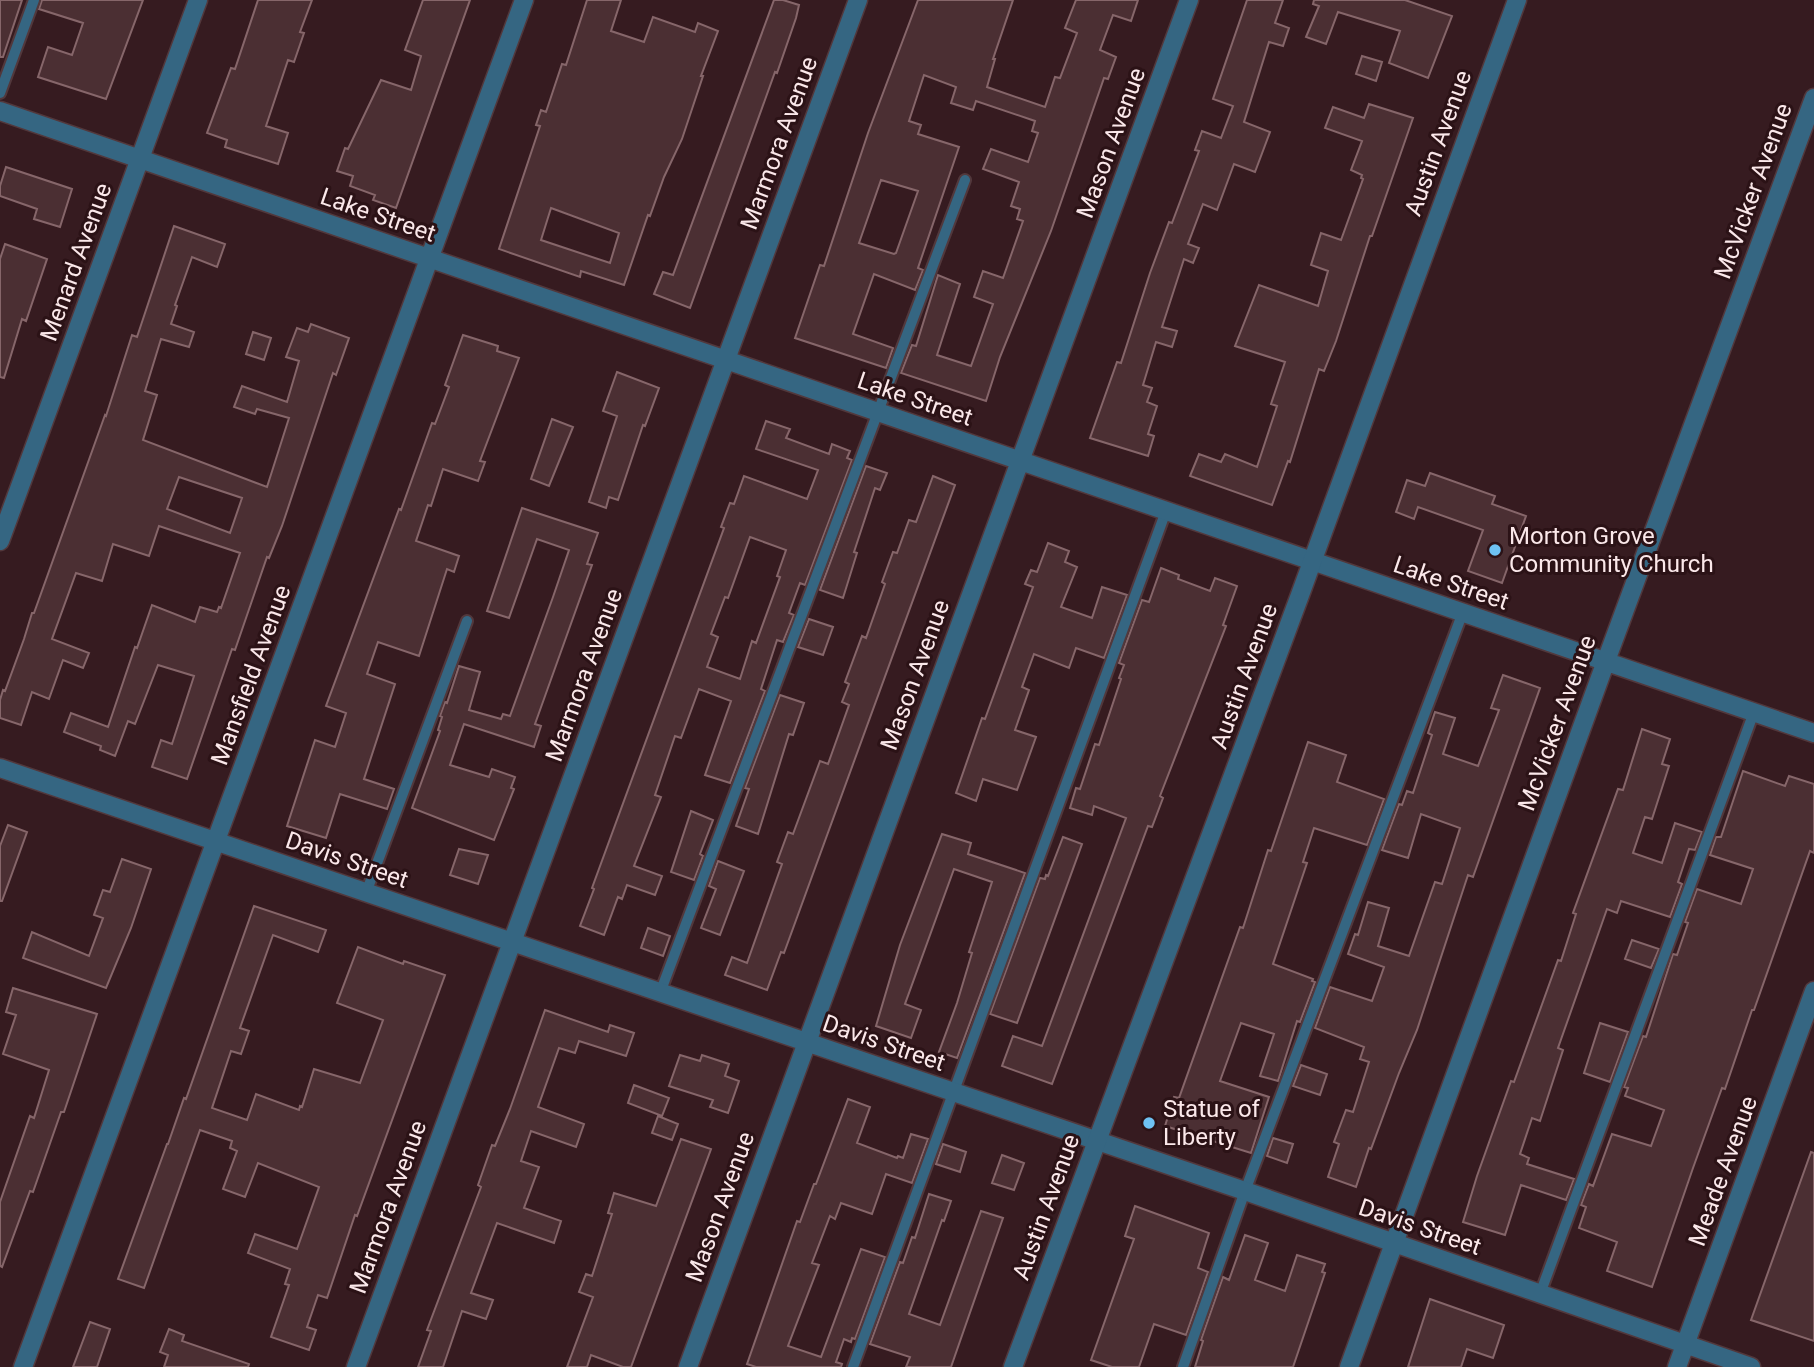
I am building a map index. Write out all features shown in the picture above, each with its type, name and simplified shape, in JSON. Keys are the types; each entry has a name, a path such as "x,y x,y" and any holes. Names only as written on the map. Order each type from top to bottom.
{"street":[{"name":"Menard Avenue","path":"0,541 198,0"},
{"name":"Mansfield Avenue","path":"23,1367 524,0"},
{"name":"Marmora Avenue","path":"356,1367 858,0"},
{"name":"Mason Avenue","path":"688,1367 1189,0"},
{"name":"Austin Avenue","path":"1013,1367 1517,0"},
{"name":"McVicker Avenue","path":"1349,1367 1814,97"},
{"name":"Lake Street","path":"0,111 1814,733"},
{"name":"Davis Street","path":"0,768 1245,1191 1751,1367"},
{"name":"Meade Avenue","path":"1677,1367 1814,991"}],"lane":[{"path":"0,93 34,0"},
{"path":"660,993 965,180"},
{"path":"853,1367 1166,510"},
{"path":"1183,1367 1245,1191 1463,612"},
{"path":"366,893 467,621"},
{"path":"1540,1294 1754,712"}],"building":[{"path":"0,0 22,0 3,57 0,57"},
{"path":"42,0 143,0 106,99 38,77 48,47 72,55 83,23 39,9"},
{"path":"258,0 312,0 300,32 304,33 294,62 288,60 266,126 288,133 278,164 225,147 227,140 207,133 231,68 235,69"},
{"path":"423,0 470,0 396,208 373,200 375,195 350,186 353,176 337,171 345,148 348,149 381,80 411,90 421,56 405,50"},
{"path":"587,0 621,0 611,31 644,42 653,17 695,32 698,23 718,31 682,139 650,216 648,215 624,285 581,271 580,277 499,249 540,126 536,125 541,110 546,112 562,64 566,65","holes":["551,208 619,233 610,263 541,240"]},
{"path":"774,0 799,5 796,18 690,308 654,294 663,272 673,275"},
{"path":"918,0 1013,0 993,59 987,87 1045,107 1055,77 1060,78 1077,33 1065,28 1076,0 1138,0 1131,21 1113,15 1100,50 1116,57 1108,79 1104,78 1051,231 1000,357 986,401 901,373 912,345 916,346 938,275 960,284 937,355 971,366 993,304 974,297 983,271 1003,278 1023,221 1017,219 1020,209 1011,206 1019,182 983,169 991,149 1028,162 1038,133 1032,131 1035,121 976,101 973,110 951,103 956,87 924,75 909,121 921,125 918,134 959,147 918,268 923,270 915,290 874,274 853,334 893,348 886,368 795,338 820,265 824,266 868,133","holes":["881,180 918,191 896,253 859,243"]},
{"path":"1247,0 1283,0 1275,23 1289,28 1283,46 1269,42 1244,122 1270,132 1255,172 1234,164 1217,210 1203,204 1188,244 1199,248 1193,263 1184,259 1162,327 1177,331 1172,347 1156,342 1143,385 1152,388 1147,402 1157,406 1148,434 1154,436 1148,456 1090,438 1117,362 1121,363 1169,222 1172,223 1199,151 1195,150 1202,131 1221,138 1233,106 1213,99"},
{"path":"1314,0 1405,0 1452,16 1428,78 1389,63 1400,31 1338,12 1326,44 1306,37 1319,6 1313,4"},
{"path":"1362,56 1382,62 1376,81 1356,74"},
{"path":"1369,104 1413,118 1370,236 1336,341 1324,371 1319,369 1290,462 1288,461 1272,505 1190,476 1199,454 1221,462 1225,454 1257,467 1277,406 1271,404 1285,362 1235,346 1259,285 1318,306 1328,271 1311,265 1321,233 1341,240 1363,179 1362,175 1351,170 1362,141 1325,128 1333,107 1364,118"},
{"path":"6,167 72,189 60,227 34,219 37,209 0,196"},
{"path":"174,226 225,244 217,267 192,257 171,324 194,332 189,347 161,339 145,391 157,395 143,440 267,487 289,418 257,409 255,414 234,407 242,386 287,402 299,361 286,357 297,328 308,332 311,324 349,338 336,375 333,373 282,526 269,558 267,557 235,650 232,649 187,779 152,767 161,740 172,744 194,676 158,665 135,724 128,721 115,756 100,750 101,746 64,732 71,713 108,727 152,605 195,622 200,607 217,612 219,607 221,608 240,553 159,526 149,556 113,544 102,581 76,573 52,639 89,653 83,668 63,660 49,699 32,692 21,725 0,718 3,690 5,691 106,416 132,335 137,337","holes":["179,477 242,498 230,533 167,509"]},
{"path":"5,244 47,259 26,321 22,319 4,378 0,377 0,259"},
{"path":"253,332 271,338 264,360 246,354"},
{"path":"463,335 498,346 497,351 519,358 480,461 485,462 478,481 443,469 431,506 428,505 416,541 459,556 454,572 447,569 419,656 378,642 367,674 395,684 364,779 394,789 387,809 340,794 326,838 287,826 315,740 335,747 346,713 326,706 432,423 435,424 449,387 445,385"},
{"path":"617,372 659,388 645,426 643,425 618,500 609,497 606,508 589,502 617,416 603,411"},
{"path":"552,419 573,427 549,486 531,479"},
{"path":"766,421 790,429 786,438 829,454 832,444 850,451 847,458 852,460 805,585 800,583 789,613 794,615 783,642 777,640 761,689 765,691 730,783 705,775 731,701 699,689 681,738 675,736 655,795 661,797 634,866 662,876 655,895 627,885 622,899 618,897 604,935 580,926 724,528 721,527 730,503 734,504 744,476 807,499 818,470 756,449","holes":["750,537 786,550 777,576 780,577 756,643 752,641 740,679 707,667 718,637 711,634 725,597 728,598"]},
{"path":"866,466 887,473 880,490 875,488 854,552 857,553 843,598 820,590"},
{"path":"1430,473 1495,496 1492,504 1526,516 1502,583 1468,571 1483,530 1418,507 1414,519 1396,512 1407,480 1425,486"},
{"path":"933,476 955,485 784,953 781,952 767,990 725,975 732,957 747,963 782,864 777,862 788,832 793,834 820,761 828,764 849,705 842,702 849,684 845,682 862,636 866,638 893,552 897,553 909,520 916,522"},
{"path":"522,508 598,533 587,564 592,565 535,724 541,726 534,747 464,724 450,765 489,777 492,769 515,777 511,788 514,789 494,840 412,808 440,731 440,716 459,666 480,672 469,710 501,719 503,714 510,716 569,550 537,539 509,618 487,611"},
{"path":"1048,543 1069,551 1065,562 1077,567 1061,607 1092,618 1102,587 1127,595 1104,658 1076,648 1069,668 1034,654 1022,687 1029,690 1015,730 1036,737 1017,790 983,779 976,801 956,793 1033,587 1025,584 1031,570 1037,572"},
{"path":"1161,568 1179,575 1178,579 1210,591 1215,578 1237,586 1223,625 1226,626 1160,796 1163,798 1152,827 1148,826 1052,1084 1002,1066 1013,1036 1042,1046 1126,818 1094,806 1092,815 1070,808 1076,788 1080,789 1095,744 1099,745 1121,679 1119,678 1124,665 1119,663 1142,600 1149,602"},
{"path":"809,619 833,627 823,655 798,647"},
{"path":"1503,675 1540,688 1473,877 1468,875 1417,1030 1356,1187 1328,1177 1339,1144 1334,1142 1346,1110 1353,1112 1369,1062 1360,1059 1364,1047 1315,1028 1330,987 1372,1001 1384,967 1348,954 1355,934 1358,935 1368,902 1389,908 1378,946 1409,956 1435,882 1442,884 1460,828 1421,814 1408,858 1382,850 1399,804 1402,805 1407,791 1413,793 1432,735 1428,733 1435,712 1455,718 1443,754 1478,766 1499,710 1491,708"},
{"path":"780,695 804,703 793,735 789,734 758,834 736,826 749,789 745,788"},
{"path":"1642,729 1670,739 1662,764 1669,766 1652,819 1645,817 1633,853 1662,863 1675,823 1702,832 1695,850 1689,849 1678,882 1682,884 1670,917 1621,901 1617,913 1607,909 1558,1048 1563,1050 1540,1121 1532,1118 1520,1154 1529,1158 1527,1164 1574,1179 1566,1200 1521,1185 1505,1235 1463,1222 1511,1081 1514,1082 1558,960 1561,961 1576,914 1573,913 1618,789 1623,790"},
{"path":"1308,742 1346,755 1337,782 1384,799 1367,845 1314,828 1303,862 1307,863 1273,964 1315,982 1300,1022 1297,1021 1278,1081 1260,1076 1274,1034 1241,1023 1220,1081 1269,1097 1251,1153 1165,1126 1174,1097 1179,1098 1240,927 1243,928 1268,850 1271,851"},
{"path":"1743,771 1785,786 1789,776 1814,784 1814,853 1810,851 1652,1287 1607,1271 1617,1242 1579,1228 1586,1207 1581,1205 1589,1184 1593,1186 1612,1134 1651,1146 1664,1110 1625,1096 1628,1088 1624,1087 1643,1036 1646,1037 1673,954 1677,955 1697,889 1741,904 1753,869 1710,855 1716,837 1721,837"},
{"path":"691,811 713,820 700,854 703,856 694,880 671,872"},
{"path":"8,825 27,832 0,901 0,846"},
{"path":"942,834 971,843 968,854 1025,873 957,1058 939,1052 957,1003 972,953 969,952 992,882 954,869 905,1004 921,1010 911,1038 876,1026 900,945"},
{"path":"1063,837 1082,844 1017,1023 990,1014 1040,878 1045,879 1046,875 1048,876"},
{"path":"459,849 488,855 478,884 450,875"},
{"path":"122,859 151,869 131,928 106,988 23,958 32,932 89,956 103,918 94,915 103,890 110,892"},
{"path":"718,861 744,871 720,935 701,928 716,889 709,886"},
{"path":"254,906 326,930 318,952 273,935 240,1028 249,1031 241,1054 231,1051 212,1108 247,1120 256,1094 299,1110 314,1069 360,1083 383,1020 337,1003 358,947 403,964 404,961 445,975 357,1216 355,1215 327,1298 318,1295 307,1327 316,1330 309,1350 271,1337 289,1285 285,1284 290,1269 248,1253 255,1234 297,1249 319,1187 258,1163 245,1197 223,1189 237,1151 230,1148 232,1141 200,1130 144,1288 118,1279 184,1098 186,1099"},
{"path":"648,928 670,936 663,956 641,948"},
{"path":"1632,940 1659,949 1651,968 1625,959"},
{"path":"13,988 97,1014 64,1112 61,1112 33,1192 30,1191 2,1267 0,1202 30,1116 34,1118 49,1070 3,1054 16,1015 6,1012"},
{"path":"545,1010 608,1032 610,1025 634,1033 626,1056 579,1041 575,1053 559,1048 538,1107 584,1124 576,1147 531,1131 521,1161 539,1167 524,1208 561,1221 554,1243 497,1223 471,1293 493,1300 486,1319 462,1311 443,1367 418,1367 431,1331 427,1330 481,1187 478,1185 492,1145 495,1146 510,1109"},
{"path":"1600,1023 1628,1032 1610,1082 1584,1073"},
{"path":"680,1055 700,1061 702,1055 729,1064 725,1076 739,1081 728,1113 710,1107 713,1100 669,1086"},
{"path":"1301,1065 1327,1074 1320,1095 1293,1086"},
{"path":"634,1085 669,1098 662,1116 628,1103"},
{"path":"848,1099 870,1107 857,1143 903,1158 911,1134 928,1139 912,1183 886,1174 872,1214 841,1203 835,1219 830,1216 812,1263 819,1265 788,1346 821,1357 861,1249 885,1257 855,1339 852,1338 851,1342 844,1339 836,1362 842,1364 841,1367 756,1367 747,1364 797,1221 800,1222 816,1184"},
{"path":"658,1116 678,1124 672,1140 652,1133"},
{"path":"1273,1138 1293,1144 1287,1163 1267,1156"},
{"path":"681,1139 711,1149 631,1367 623,1367 591,1355 587,1367 567,1367 593,1297 579,1292 586,1274 592,1276 612,1214 608,1213 614,1193 656,1206"},
{"path":"943,1144 966,1152 960,1172 936,1164"},
{"path":"1811,1152 1814,1153 1814,1341 1751,1320"},
{"path":"1002,1155 1024,1163 1014,1190 992,1183"},
{"path":"929,1194 951,1201 909,1314 940,1325 981,1211 1003,1218 951,1367 906,1367 910,1357 870,1344 900,1262 903,1263 912,1237 915,1238"},
{"path":"1135,1206 1209,1233 1198,1268 1208,1272 1186,1335 1154,1324 1139,1367 1112,1367 1091,1360 1134,1239 1125,1236"},
{"path":"1245,1235 1268,1243 1255,1280 1285,1291 1297,1255 1325,1264 1322,1272 1325,1273 1293,1367 1195,1367 1203,1341 1201,1340 1223,1277 1229,1280"},
{"path":"1430,1299 1504,1325 1493,1358 1467,1349 1461,1367 1408,1367"},
{"path":"90,1322 110,1329 97,1367 73,1367"},
{"path":"169,1329 184,1335 182,1341 249,1364 248,1367 164,1367 168,1355 160,1352"}],"place":[{"name":"Morton Grove Community Church","path":"1495,550"},
{"name":"Statue of Liberty","path":"1149,1123"}]}
